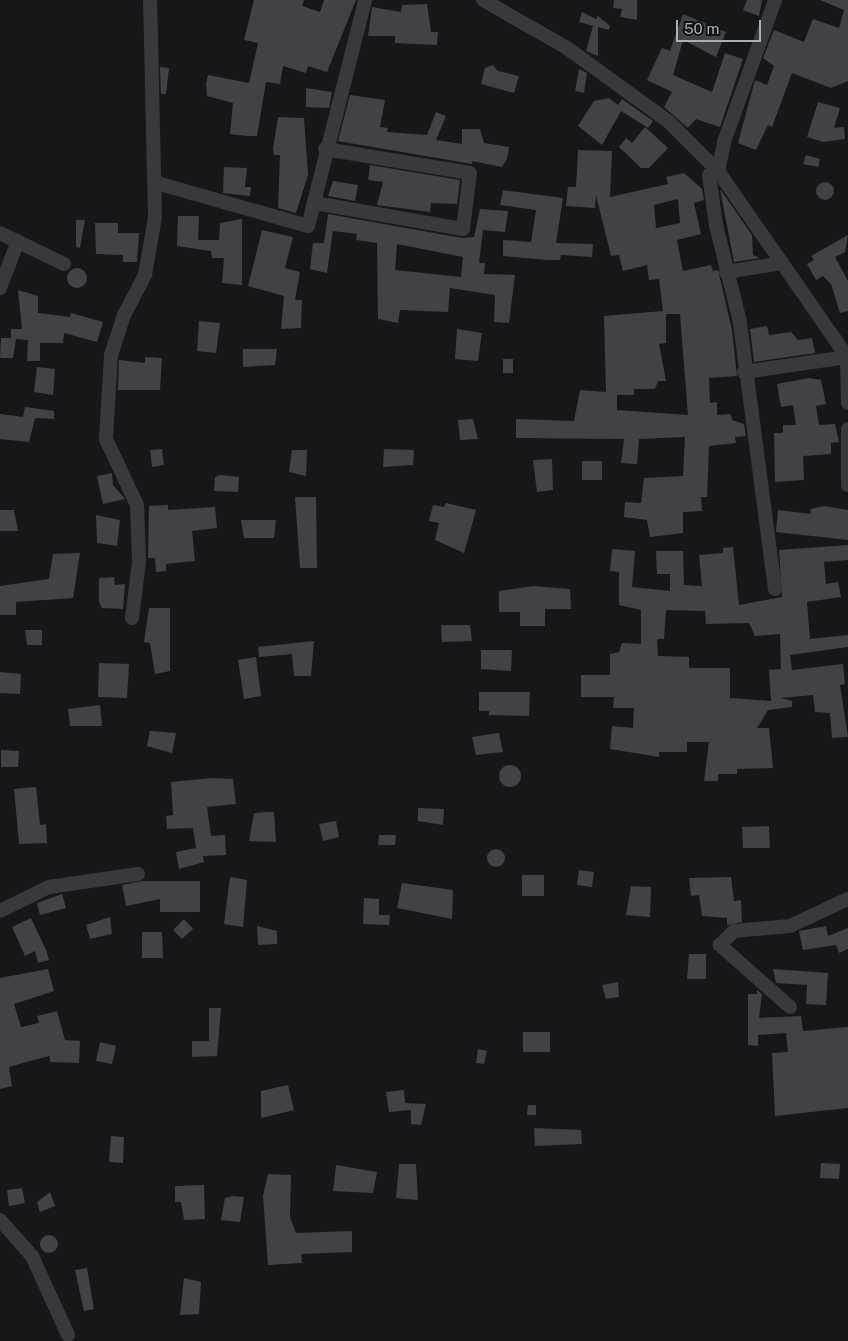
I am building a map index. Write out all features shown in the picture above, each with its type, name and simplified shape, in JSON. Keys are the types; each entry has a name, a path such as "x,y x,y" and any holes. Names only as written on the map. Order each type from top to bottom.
{"street":[{"path":"132,618 139,562 137,505 106,439 108,393 114,347 145,274 157,183 150,0"},
{"path":"157,183 308,226 315,204 324,149 365,0"},
{"path":"483,0 567,48 668,121 718,172 848,358 848,404"},
{"path":"718,172 724,142 775,0"},
{"path":"315,204 463,229 470,173 324,149"},
{"path":"718,172 709,176 726,272 740,322 744,372 768,510 775,589"},
{"path":"0,233 18,240 64,264"},
{"path":"0,288 18,240"},
{"path":"726,272 782,263"},
{"path":"744,372 848,358"},
{"path":"848,429 848,485"},
{"path":"0,911 49,887 138,874"},
{"path":"790,1008 771,987 730,959 720,945 734,931 790,926 848,899"},
{"path":"0,1220 32,1256 68,1336"}],"building":[{"path":"254,0 304,0 302,6 320,12 324,0 356,0 327,72 308,66 306,73 283,66 280,84 266,82 257,136 247,136 230,134 233,103 207,96 206,84 208,75 249,83 258,43 244,40"},
{"path":"614,0 637,0 637,20 620,17 622,9 613,8"},
{"path":"747,0 762,0 759,16 743,10"},
{"path":"820,0 848,0 848,81 831,88 792,73 772,127 768,125 756,150 738,143 755,80 767,85 774,66 763,58 774,30 804,42 813,19 839,28 844,10"},
{"path":"427,4 431,32 438,32 437,45 395,43 395,36 368,36 372,7 401,12 402,5"},
{"path":"582,12 596,19 598,16 610,26 609,30 598,27 598,56 586,51 593,26 579,22"},
{"path":"683,14 726,32 716,57 683,40 673,75 712,92 725,53 743,59 720,127 696,119 688,128 664,107 672,92 647,80 662,48 670,51"},
{"path":"493,65 498,71 519,76 514,93 481,84 485,68"},
{"path":"160,67 169,68 166,94 161,94"},
{"path":"579,69 587,73 584,93 575,91"},
{"path":"306,88 332,92 329,108 306,107"},
{"path":"350,95 385,100 380,127 388,128 387,132 427,135 436,112 446,116 436,140 462,144 462,129 480,129 484,143 509,147 507,159 502,167 472,161 472,164 338,141"},
{"path":"609,98 618,105 622,99 653,121 648,128 621,111 602,145 578,126 594,101"},
{"path":"818,102 840,108 834,128 844,127 845,139 823,142 807,137"},
{"path":"278,117 304,118 308,175 296,213 278,208 280,155 274,155 273,149"},
{"path":"645,127 668,148 649,168 641,168 619,147 626,138 632,143"},
{"path":"578,150 612,151 610,197 668,184 666,177 684,173 702,189 704,200 694,203 701,234 677,240 683,271 711,265 713,271 718,270 732,330 737,376 709,378 710,403 717,402 717,415 731,414 732,420 744,424 746,436 735,437 736,443 709,446 707,497 701,497 702,511 683,512 683,533 650,537 647,520 624,517 625,502 641,503 644,478 683,476 685,437 639,439 637,464 621,463 624,439 516,438 516,419 574,421 580,390 606,392 604,316 663,311 659,279 649,280 647,265 623,271 619,255 611,256 596,195 595,208 566,206 568,187 576,187","holes":["678,199 680,223 656,228 654,205","666,314 680,314 688,415 617,410 617,395 634,395 634,389 655,389 658,381 666,381 659,344 666,343"]},
{"path":"806,155 820,159 818,167 803,164"},
{"path":"370,165 460,180 457,204 431,203 430,212 377,205 383,182 368,180"},
{"path":"224,167 247,168 245,187 251,187 250,196 223,193"},
{"path":"333,181 358,185 355,201 328,196"},
{"path":"825,182 831,185 834,191 831,197 825,200 819,197 816,191 819,185"},
{"path":"720,189 752,235 753,255 760,258 734,262"},
{"path":"503,190 563,198 556,243 593,244 592,257 561,255 560,260 548,260 503,256 503,240 531,242 536,210 500,205"},
{"path":"480,209 508,211 505,232 483,230 479,263 485,263 484,274 515,275 509,323 494,322 495,295 450,288 448,312 400,310 398,323 378,319 377,243 356,240 357,234 333,231 327,273 310,269 313,243 324,243 328,214 462,238 474,237","holes":["397,244 463,257 461,277 395,270"]},
{"path":"178,216 199,216 198,240 219,240 220,223 242,219 242,285 222,283 224,258 212,258 211,251 177,246"},
{"path":"76,220 85,220 80,248 76,247"},
{"path":"95,223 118,223 118,233 139,233 137,262 123,262 123,255 96,254"},
{"path":"262,230 293,237 285,268 300,272 295,300 302,300 301,328 281,329 284,296 248,286"},
{"path":"848,235 845,252 835,257 848,281 848,311 840,313 831,284 823,276 816,280 807,264 814,260 811,256"},
{"path":"73,268 81,268 87,274 87,282 81,288 73,288 67,282 67,274"},
{"path":"18,290 38,296 38,313 70,317 71,313 103,322 97,342 64,333 63,343 40,343 40,361 27,361 28,340 16,339 13,358 0,358 1,338 11,338 11,329 22,329"},
{"path":"199,321 220,323 216,353 197,351"},
{"path":"767,326 769,335 791,332 798,340 812,338 815,353 754,362 750,329"},
{"path":"457,329 482,333 478,361 455,359"},
{"path":"243,349 277,349 275,365 243,367"},
{"path":"145,357 162,358 160,390 118,390 119,360 145,363"},
{"path":"503,359 513,359 513,373 503,373"},
{"path":"37,367 55,369 53,395 34,392"},
{"path":"809,378 821,380 826,404 816,406 819,425 835,424 839,442 831,443 831,454 803,456 804,480 775,482 774,433 783,433 783,425 796,425 793,405 781,407 777,384"},
{"path":"25,407 54,411 54,419 35,418 29,442 0,439 0,414 23,417"},
{"path":"473,419 478,439 460,440 458,420"},
{"path":"162,449 164,465 152,467 150,450"},
{"path":"384,449 414,450 413,465 383,467"},
{"path":"292,450 307,450 306,476 289,472"},
{"path":"552,459 553,490 537,492 533,460"},
{"path":"582,461 602,461 602,480 582,480"},
{"path":"112,473 113,485 125,499 103,504 97,476"},
{"path":"220,475 239,477 238,492 214,491 215,477"},
{"path":"295,497 316,497 317,568 300,568"},
{"path":"446,503 476,510 464,553 435,540 439,523 429,521 433,505 444,507"},
{"path":"168,505 168,510 215,507 217,528 192,531 195,561 166,564 166,571 156,572 155,558 148,558 149,506"},
{"path":"824,506 848,510 848,540 776,532 778,510 811,514 810,509"},
{"path":"0,510 14,510 18,531 0,531"},
{"path":"96,515 120,520 117,546 97,543"},
{"path":"241,520 276,520 274,538 244,538"},
{"path":"848,545 848,560 824,562 826,584 838,582 841,597 807,602 810,639 848,635 848,647 790,655 792,670 843,664 845,684 840,685 848,737 832,738 830,713 815,712 813,695 781,698 792,701 792,707 768,710 757,728 769,728 773,768 737,769 737,774 718,774 718,781 704,781 709,742 687,742 687,752 659,752 659,757 610,749 612,726 633,728 634,708 613,708 614,697 581,697 581,675 610,675 610,654 619,652 622,643 641,644 641,610 619,605 619,572 610,571 612,549 635,551 632,587 670,591 670,574 657,574 656,551 683,551 684,585 702,586 699,555 723,553 723,548 733,547 739,605 782,597 779,550","holes":["666,610 705,611 706,624 749,623 755,636 780,634 781,669 769,670 771,701 730,698 730,668 689,668 689,657 658,656 657,639 664,639"]},
{"path":"80,553 73,598 16,602 16,615 0,615 0,586 49,579 53,554"},
{"path":"114,577 115,585 125,584 123,609 102,608 99,602 99,578"},
{"path":"533,586 570,589 571,609 545,609 545,626 520,626 520,612 499,612 499,591"},
{"path":"149,608 170,608 170,671 155,674 150,643 144,642"},
{"path":"441,625 470,625 472,641 442,642"},
{"path":"25,630 42,630 42,645 27,645"},
{"path":"314,641 311,676 294,676 292,654 259,657 258,647"},
{"path":"481,650 512,650 511,671 481,669"},
{"path":"256,657 261,696 244,699 238,660"},
{"path":"99,663 129,664 127,698 98,697"},
{"path":"0,672 21,674 20,694 0,693"},
{"path":"479,692 530,692 529,716 489,715 489,711 479,711"},
{"path":"100,705 102,726 70,726 68,709"},
{"path":"150,731 176,733 172,753 147,746"},
{"path":"499,733 503,752 476,755 472,737"},
{"path":"1,750 19,751 18,767 1,767"},
{"path":"510,765 520,772 521,776 514,786 510,787 500,780 499,776 506,766"},
{"path":"212,778 233,779 236,804 207,807 211,836 225,835 226,855 203,856 204,862 179,869 176,852 196,848 193,828 167,829 166,816 173,815 171,782"},
{"path":"36,787 40,825 46,824 47,843 19,844 14,789"},
{"path":"418,808 444,809 443,825 418,821"},
{"path":"274,812 276,842 249,841 254,813"},
{"path":"336,821 339,837 323,841 319,824"},
{"path":"769,826 770,848 743,848 742,827"},
{"path":"379,835 396,835 395,845 378,845"},
{"path":"496,849 502,852 505,858 502,864 496,867 490,864 487,858 490,852"},
{"path":"579,870 594,872 592,887 577,885"},
{"path":"522,875 544,875 544,896 522,896"},
{"path":"230,877 247,880 243,927 224,924"},
{"path":"731,877 734,901 741,900 742,922 727,925 727,918 702,916 699,895 691,896 689,878"},
{"path":"143,881 200,881 200,912 160,912 160,899 126,906 122,885"},
{"path":"402,883 453,890 452,919 397,908"},
{"path":"631,886 651,887 650,917 626,915"},
{"path":"62,894 66,908 40,915 37,903"},
{"path":"364,898 379,899 379,915 390,915 389,925 363,924"},
{"path":"110,917 112,934 90,939 86,925"},
{"path":"31,918 49,960 38,963 35,951 25,956 12,927"},
{"path":"184,919 193,929 182,939 173,930"},
{"path":"257,926 277,931 277,944 258,945"},
{"path":"826,926 828,936 848,928 848,949 839,953 836,945 803,950 799,931"},
{"path":"142,932 162,932 163,958 142,958"},
{"path":"689,954 706,954 706,979 687,979"},
{"path":"48,969 54,991 14,1004 21,1027 39,1023 37,1016 57,1011 65,1040 80,1041 79,1063 50,1062 50,1056 9,1067 12,1086 0,1089 0,978"},
{"path":"773,969 828,973 826,1005 806,1004 807,985 776,983"},
{"path":"618,982 619,997 606,999 602,985"},
{"path":"757,990 762,994 759,1018 801,1016 803,1031 848,1027 848,1108 775,1116 772,1053 788,1052 786,1033 758,1035 758,1046 748,1045 748,994 757,994"},
{"path":"209,1008 221,1008 217,1056 192,1057 192,1041 209,1041"},
{"path":"523,1032 550,1032 550,1052 523,1052"},
{"path":"100,1042 116,1046 112,1064 96,1061"},
{"path":"478,1049 487,1051 484,1064 476,1063"},
{"path":"288,1085 294,1110 261,1118 261,1091"},
{"path":"404,1090 405,1103 426,1104 421,1125 411,1124 411,1110 389,1112 386,1092"},
{"path":"528,1105 536,1105 536,1115 527,1115"},
{"path":"534,1128 581,1130 582,1144 535,1146"},
{"path":"111,1136 124,1137 123,1163 109,1162"},
{"path":"821,1163 840,1164 839,1179 820,1178"},
{"path":"399,1164 416,1164 418,1200 396,1198"},
{"path":"336,1165 377,1172 373,1193 333,1191"},
{"path":"268,1174 291,1175 290,1217 296,1233 352,1231 352,1252 301,1254 302,1263 268,1265 263,1196"},
{"path":"204,1185 205,1219 184,1220 181,1202 175,1202 175,1186"},
{"path":"22,1188 25,1203 9,1206 7,1190"},
{"path":"50,1192 55,1206 40,1212 37,1202"},
{"path":"233,1196 244,1197 240,1222 221,1220 225,1198"},
{"path":"49,1235 55,1238 58,1244 55,1250 49,1253 43,1250 40,1244 43,1238"},
{"path":"87,1268 94,1309 84,1311 75,1270"},
{"path":"184,1278 201,1282 199,1314 180,1315"}]}
